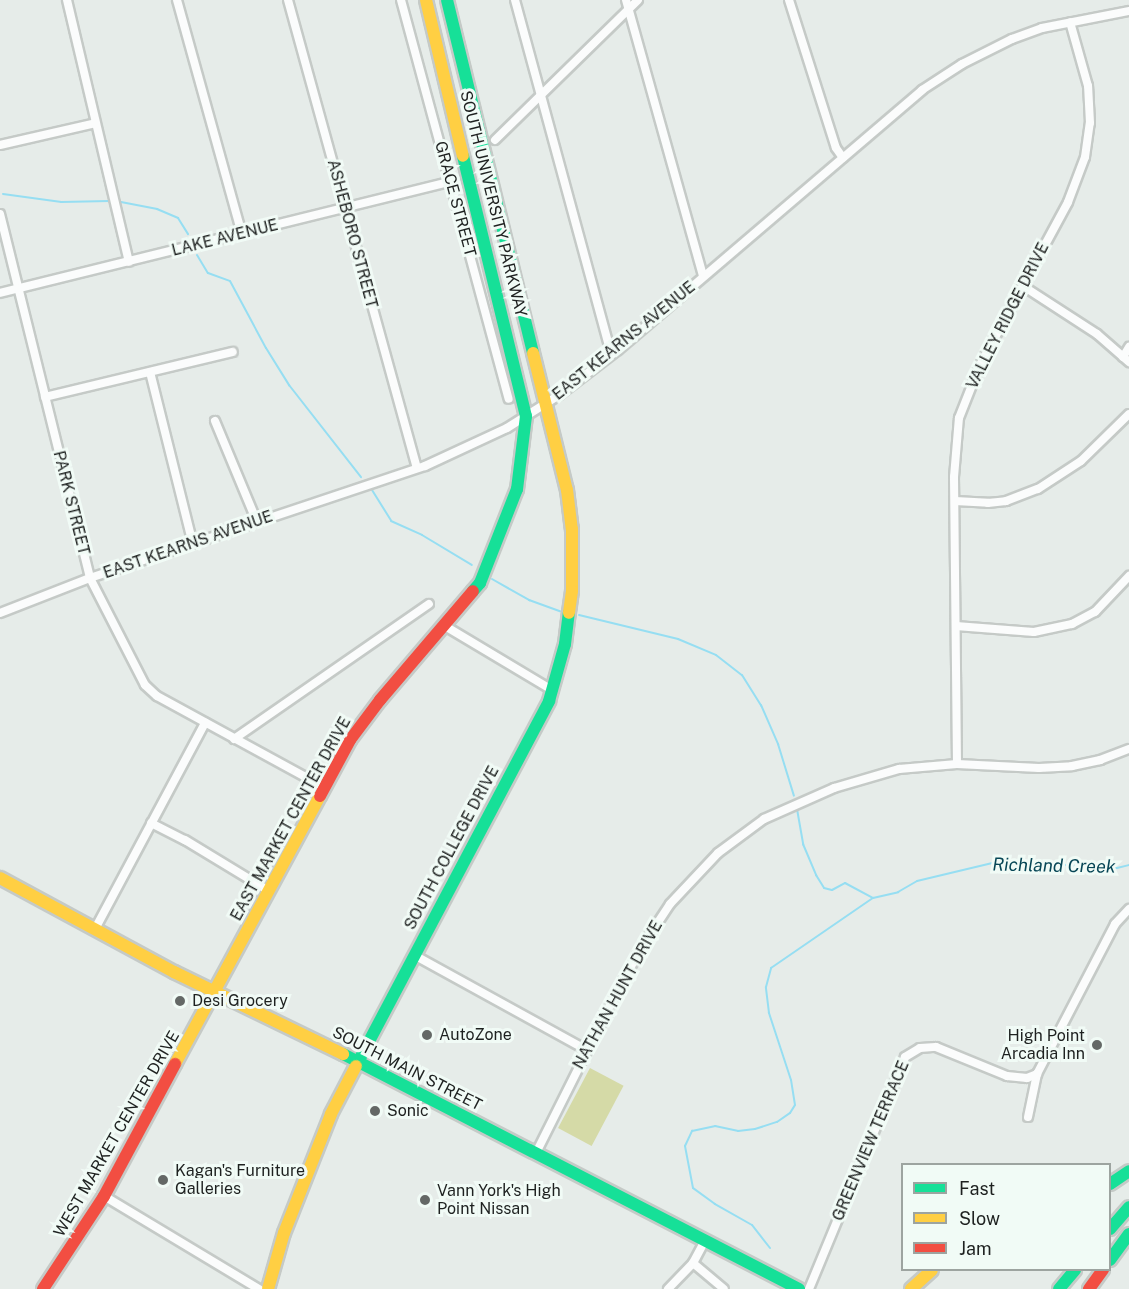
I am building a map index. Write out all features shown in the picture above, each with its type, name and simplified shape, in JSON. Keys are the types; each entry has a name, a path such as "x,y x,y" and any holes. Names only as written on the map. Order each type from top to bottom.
{"main road":[{"name":"SOUTH UNIVERSITY PARKWAY","path":"426,0 526,416"},
{"name":"SOUTH UNIVERSITY PARKWAY","path":"447,0 480,143 547,403"},
{"name":"SOUTH COLLEGE DRIVE","path":"268,1289 284,1233 331,1114 544,710 552,690 565,644 572,591 572,529 567,490 547,403"},
{"name":"EAST MARKET CENTER DRIVE","path":"215,992 350,740 380,700 480,584 498,544 517,489 526,416"},
{"name":"SOUTH MAIN STREET","path":"0,878 215,992 358,1062 799,1289"},
{"name":"WEST MARKET CENTER DRIVE","path":"43,1289 104,1196 215,992"},
{"path":"1111,1183 1129,1171"},
{"path":"1111,1228 1129,1207"},
{"path":"1111,1259 1129,1234"},
{"path":"911,1289 930,1271"},
{"path":"1059,1289 1074,1271"},
{"path":"1089,1289 1101,1271"}],"street":[{"path":"67,0 129,262"},
{"path":"177,0 242,234"},
{"name":"ASHEBORO STREET","path":"288,0 417,468"},
{"name":"GRACE STREET","path":"401,0 509,399"},
{"path":"514,0 611,354"},
{"path":"626,0 703,276"},
{"path":"495,141 638,0"},
{"path":"789,0 837,148 843,158"},
{"name":"EAST KEARNS AVENUE","path":"0,613 90,578 417,468 507,428 547,403 611,354 922,90 962,64 1012,39 1070,21 1129,11"},
{"name":"VALLEY RIDGE DRIVE","path":"957,764 955,457 959,418 980,365 1079,176 1088,138 1088,86 1070,21"},
{"path":"0,145 96,123"},
{"name":"LAKE AVENUE","path":"0,293 449,182"},
{"name":"PARK STREET","path":"0,214 90,578 145,685 157,696 324,787"},
{"path":"1023,286 1097,334 1126,360 1129,347"},
{"path":"45,397 233,352"},
{"path":"150,372 193,544"},
{"path":"955,501 988,503 1006,501 1038,489 1081,460 1129,414"},
{"path":"214,421 257,522"},
{"path":"956,626 1034,632 1062,627 1095,612 1129,576"},
{"path":"234,739 429,604"},
{"path":"445,626 552,690"},
{"path":"94,929 205,723"},
{"name":"NATHAN HUNT DRIVE","path":"536,1153 643,945 670,904 696,874 743,834 773,814 834,788 899,770 957,764 1039,768 1072,766 1100,760 1129,749"},
{"path":"152,823 178,836 269,891"},
{"path":"1028,1117 1037,1074 1115,924 1129,909"},
{"path":"414,955 587,1050"},
{"name":"GREENVIEW TERRACE","path":"809,1289 905,1057 920,1048 936,1047 1007,1076 1027,1078 1037,1074"},
{"path":"104,1196 259,1289"},
{"path":"668,1289 693,1263 705,1240"},
{"path":"693,1263 723,1289"}],"green space":[{"path":"590,1068 624,1086 592,1146 558,1128"}],"waterway":[{"path":"3,194 61,202 109,201"},
{"path":"121,202 157,209 178,218 188,234"},
{"path":"197,255 208,273 230,281 289,385 361,477"},
{"path":"372,490 391,521 422,535 472,565"},
{"path":"492,579 529,600 560,611"},
{"path":"579,615 678,639 716,655 742,675 761,705 778,744 794,796"},
{"path":"797,809 803,844 824,888 832,890 845,883 873,898"},
{"name":"Richland Creek","path":"770,1248 752,1225 715,1204 693,1188 685,1146 692,1131 715,1126 738,1131 755,1129 777,1122 790,1113 795,1105 791,1080 769,1013 766,987 771,968 873,898 898,892 917,881 1000,861 1117,868 1129,865"}],"traffic: fast":[{"path":"447,0 533,353"},
{"path":"463,156 526,416 517,489 480,583 473,591"},
{"path":"356,1066 549,701 565,644 569,613"},
{"path":"343,1054 799,1289"},
{"path":"1111,1183 1129,1171"},
{"path":"1111,1228 1129,1207"},
{"path":"1111,1259 1129,1234"},
{"path":"1059,1289 1074,1271"}],"traffic: slow":[{"path":"426,0 463,156"},
{"path":"533,353 567,490 572,529 572,591 569,613"},
{"path":"175,1064 320,796"},
{"path":"0,878 174,972 343,1054"},
{"path":"268,1289 284,1233 331,1114 356,1066"},
{"path":"911,1289 931,1271"}],"traffic: jam":[{"path":"320,796 350,740 380,700 473,591"},
{"path":"43,1289 104,1196 175,1064"},
{"path":"1089,1289 1102,1271"}],"place":[{"name":"Desi Grocery","path":"180,1001"},
{"name":"AutoZone","path":"427,1035"},
{"name":"High Point Arcadia Inn","path":"1097,1045"},
{"name":"Sonic","path":"375,1111"},
{"name":"Kagan's Furniture Galleries","path":"163,1180"},
{"name":"Vann York's High Point Nissan","path":"425,1200"}]}
